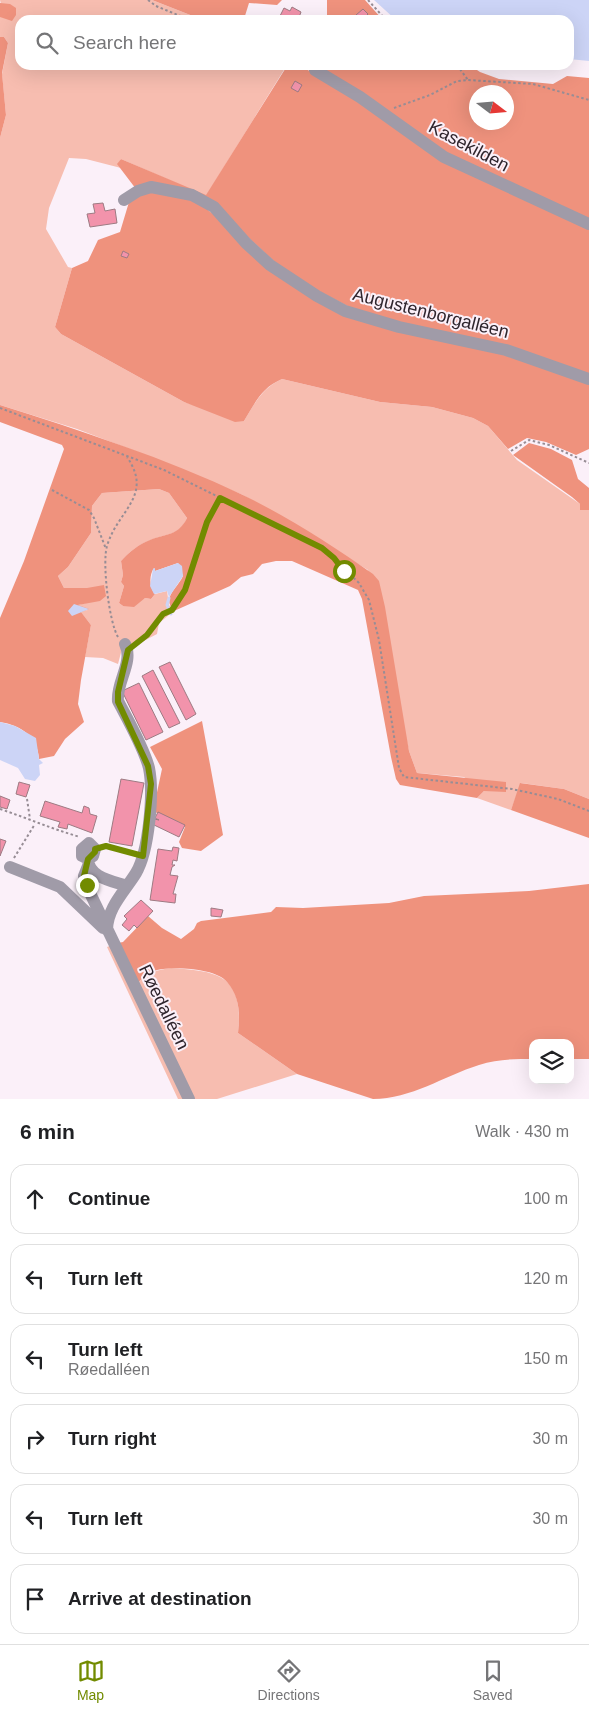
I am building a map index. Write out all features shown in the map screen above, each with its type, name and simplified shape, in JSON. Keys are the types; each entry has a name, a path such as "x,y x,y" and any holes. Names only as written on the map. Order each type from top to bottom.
{"lane":[{"name":"Kasekilden","path":"314,70 379,110 444,157 589,224"},
{"name":"Augustenborgalléen","path":"124,200 138,191 152,187 192,195 214,207 246,243 270,265 312,293 346,311 399,327 506,350 589,379"},
{"path":"82,918 103,928 138,870 143,856 151,784 148,766 118,697 126,647"},
{"path":"90,858 99,876 127,886"},
{"name":"Røedalléen","path":"90,858 84,876 103,928 189,1099"},
{"name":"Røedalléen","path":"10,867 60,887 103,928"}],"path":[{"path":"148,0 159,8 177,15"},
{"path":"368,0 382,15"},
{"path":"461,70 468,80"},
{"path":"379,110 392,109 430,95 457,81 468,80 542,86 589,100"},
{"path":"0,408 164,470 322,548 334,558 344,571 359,583 365,591 379,640 399,768 404,777 512,789 558,799 589,811"},
{"path":"511,452 529,440 548,445 589,463"},
{"path":"126,456 138,475 138,486 136,494 122,515 106,549 105,559 111,621 117,636 126,647 147,635 163,614 172,610 185,590 207,522 220,498"},
{"path":"52,490 89,510 106,549"},
{"path":"27,799 30,819"},
{"path":"0,809 83,838"},
{"path":"10,867 16,852 26,842 36,823"},
{"path":"90,858 106,846 143,856"}],"shaded area":[{"path":"0,0 152,0 190,15 15,15 15,70 284,70 206,196 121,159 118,164 121,168 86,159 69,158 49,208 46,229 68,267 72,268 55,327 61,334 184,402 244,421 264,391 282,379 380,402 432,407 473,418 488,426 517,460 580,504 580,510 589,510 589,799 564,789 521,783 511,810 477,798 484,791 464,777 417,773 409,751 368,570 243,495 77,429 0,405 0,138 6,115 2,74 8,43 4,37 0,37 0,17 5,5 1,4"},
{"path":"152,0 282,0 277,5 249,3 245,15 190,15"},
{"path":"327,0 365,0 378,15 327,15"},
{"path":"0,3 10,4 16,8 16,15 12,21 0,17"},
{"path":"0,37 4,37 8,43 2,73 6,115 0,138"},
{"path":"284,70 308,70 322,78 324,70 477,70 499,79 553,84 567,76 589,78 589,377 367,316 291,277 209,201 136,189 117,164 121,159 206,195"},
{"path":"143,190 192,197 315,297 589,381 589,449 576,455 546,442 527,438 508,449 488,426 473,418 432,407 380,402 282,379 264,391 244,421 235,422 184,402 61,334 55,327 72,268 88,261 98,240 120,232 129,202"},
{"path":"0,405 123,446 184,469 243,495 326,542 373,574 379,581 385,607 409,751 417,773 506,782 506,792 484,791 477,798 400,785 396,779 391,757 362,599 358,590 292,561 276,561 262,564 253,574 241,577 230,586 174,611 170,606 170,597 183,576 178,563 155,571 154,568 150,581 155,594 151,599 145,598 134,607 123,606 119,603 124,586 121,582 123,575 121,561 142,544 176,531 184,524 187,518 169,493 159,489 102,493 92,506 91,533 68,567 58,576 64,588 87,588 104,585 106,596 100,601 78,605 89,609 81,612 91,625 78,704 84,722 65,739 54,756 39,759 35,744 27,733 15,726 0,722 0,618 24,561 64,449 62,445 0,422"},
{"path":"529,443 551,449 572,460 578,479 589,488 589,510 580,510 580,504 572,497 513,455"},
{"path":"159,489 169,493 187,518 184,524 176,531 142,544 121,561 123,575 121,582 124,586 119,603 123,606 145,598 151,599 155,594 167,591 169,605 174,611 159,623 157,634 136,645 123,645 118,664 103,658 85,657 91,625 80,611 88,610 78,605 93,601 87,588 64,588 58,576 68,567 91,533 92,506 102,493"},
{"path":"202,721 223,835 201,851 182,848 179,842 185,827 153,811 162,769 150,747"},
{"path":"520,783 564,789 589,799 589,838 511,810"},
{"path":"589,884 589,1059 574,1059 574,1039 529,1039 529,1059 486,1063 414,1091 387,1098 373,1099 297,1074 238,1033 239,1012 237,1000 227,982 221,977 194,969 164,969 149,973 138,983 118,943 123,942 148,916 162,928 181,939 201,921 271,912 276,907 303,908 389,903 424,896 529,891"},
{"path":"112,945 185,1099 178,1099 107,947"},
{"path":"171,968 203,971 225,980 232,988 237,999 239,1014 238,1033 297,1074 217,1099 192,1099 138,983 145,976 153,972"}],"water":[{"path":"374,0 589,0 589,61 574,60 574,15 390,15"},
{"path":"178,563 182,566 183,576 169,597 167,591 154,594 150,586 153,569 155,568 155,571"},
{"path":"74,604 89,609 72,616 68,611"},
{"path":"0,722 15,726 36,738 39,759 43,763 39,765 40,775 35,781 25,779 18,768 0,760"}],"building":[{"path":"292,7 301,12 300,15 280,15 284,8 290,11"},
{"path":"363,9 368,14 367,15 356,15"},
{"path":"295,81 302,85 298,92 291,88"},
{"path":"103,203 105,211 115,209 117,223 90,227 87,214 95,213 93,204"},
{"path":"123,251 129,254 127,258 121,256"},
{"path":"170,662 196,714 186,720 159,667"},
{"path":"153,670 180,723 169,728 142,676"},
{"path":"139,683 163,732 146,740 122,691"},
{"path":"121,779 144,783 132,846 109,842"},
{"path":"19,782 30,785 26,797 16,794"},
{"path":"0,796 10,800 7,809 0,807"},
{"path":"45,801 82,813 84,806 89,808 90,814 97,816 92,833 68,824 67,829 58,827 60,822 40,816"},
{"path":"158,812 185,825 179,837 152,824 154,819 159,820 155,818"},
{"path":"0,839 6,841 0,856"},
{"path":"173,847 179,848 177,861 173,860 172,865 175,865 172,867 170,875 178,876 173,894 176,894 175,903 150,900 158,849 172,851"},
{"path":"141,900 153,911 137,928 134,925 129,931 122,925 127,919 124,916"},
{"path":"211,908 223,910 221,917 211,916"}],"waterway":[{"path":"169,598 167,605 171,614"}],"route":[{"path":"87,885 84,876 85,870 88,866 88,859 93,856 95,849 106,846 121,852 143,856 151,784 148,766 118,702 118,692 126,666 128,650 147,635 163,614 172,610 185,590 199,552 207,522 220,498 322,548 334,558 344,571"}]}
